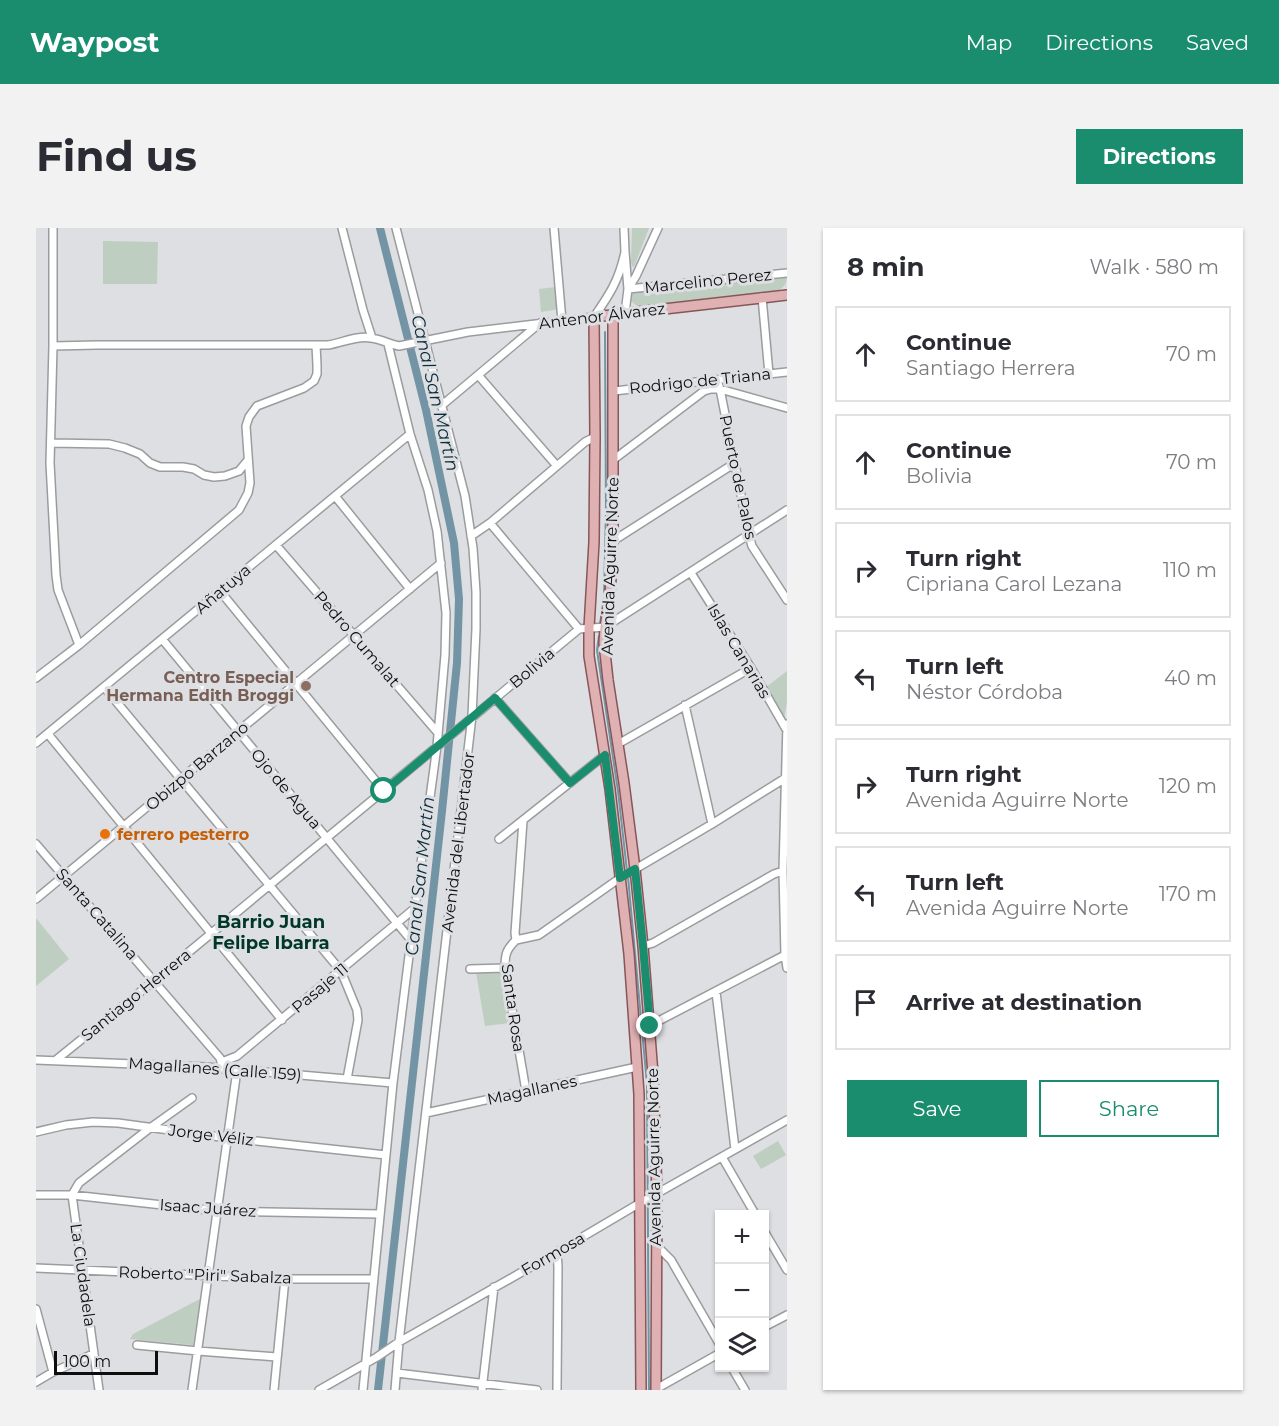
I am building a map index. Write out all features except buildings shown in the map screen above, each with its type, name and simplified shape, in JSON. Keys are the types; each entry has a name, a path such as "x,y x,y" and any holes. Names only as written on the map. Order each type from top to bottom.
{"main road":[{"name":"Antenor Álvarez","path":"594,316 787,295"},
{"name":"Avenida Aguirre Norte","path":"613,315 613,541 610,596 604,627 604,643 618,744 628,873 629,954 637,1067 642,1201 641,1390"},
{"name":"Avenida Aguirre Norte","path":"594,316 594,542 584,628 605,755 643,946 653,1074 656,1390"}],"street":[{"path":"53,228 51,474 57,582 64,609 79,645"},
{"path":"342,228 372,338"},
{"name":"Avenida del Libertador","path":"395,1390 472,716 476,629 476,592 465,496 421,342 396,228"},
{"path":"554,228 562,321"},
{"path":"624,228 628,289 626,313"},
{"path":"628,289 658,228"},
{"path":"594,316 616,282 625,252"},
{"name":"Marcelino Perez","path":"628,289 787,273"},
{"path":"762,297 769,374"},
{"name":"Antenor Álvarez","path":"388,344 399,346 468,332 594,316"},
{"path":"441,406 540,323"},
{"path":"53,346 316,345 340,343 361,337 388,344"},
{"name":"Avenida del Libertador","path":"363,1390 393,1083 437,746 446,613 437,531 388,344"},
{"path":"36,678 79,645 239,510 248,493 250,483 246,426 249,417 257,406 304,388 314,381 317,374 316,345"},
{"name":"Rodrigo de Triana","path":"614,390 787,372"},
{"path":"478,375 557,466"},
{"name":"Puerto de Palos","path":"717,380 752,546 787,600"},
{"path":"613,460 711,388 787,408"},
{"name":"Añatuya","path":"36,743 410,434"},
{"path":"471,536 490,523 585,442 595,437"},
{"path":"51,443 109,444 140,454 150,463 160,467 194,469 204,475 214,477 239,471 248,460"},
{"path":"613,541 735,463"},
{"path":"335,496 410,589"},
{"path":"490,523 584,628 604,627 787,510"},
{"name":"Pedro Cumalat","path":"276,545 438,733"},
{"name":"Obizpo Barzano","path":"36,899 441,563"},
{"name":"Islas Canarias","path":"691,573 787,727"},
{"path":"220,591 384,791"},
{"name":"Bolivia","path":"437,746 584,628"},
{"name":"Ojo de Agua","path":"162,639 411,940"},
{"path":"618,744 751,668"},
{"path":"104,687 341,970 357,1010 358,1020 347,1079"},
{"path":"495,698 570,783"},
{"path":"686,705 712,824"},
{"path":"787,727 783,871 787,968"},
{"path":"48,734 282,1020"},
{"name":"Santiago Herrera","path":"56,1060 212,934 437,746"},
{"path":"499,839 605,755"},
{"path":"516,940 539,935 628,873 786,777"},
{"name":"Santa Rosa","path":"523,821 514,933 516,940 508,947 505,954 505,968 526,1092"},
{"name":"Santa Catalina","path":"36,844 155,980 223,1065"},
{"path":"643,946 653,943 774,873 783,871"},
{"name":"Pasaje 11","path":"223,1065 282,1020 415,908"},
{"path":"650,1026 785,955"},
{"path":"470,969 505,968"},
{"path":"716,992 735,1149"},
{"name":"Magallanes (Calle 159)","path":"36,1060 223,1065 237,1070 393,1083"},
{"name":"Magallanes","path":"426,1113 637,1067"},
{"path":"192,1390 237,1070"},
{"path":"72,1195 79,1183 192,1098"},
{"name":"Formosa","path":"319,1390 642,1201 787,1120"},
{"name":"Jorge Véliz","path":"36,1132 93,1122 118,1123 228,1138 386,1155"},
{"path":"722,1157 752,1210"},
{"name":"Isaac Juárez","path":"36,1195 72,1195 217,1211 380,1214"},
{"name":"La Ciudadela","path":"72,1195 99,1390"},
{"path":"769,1238 787,1270"},
{"path":"656,1245 671,1260 715,1336"},
{"path":"557,1252 557,1390"},
{"name":"Roberto \"Piri\" Sabalza","path":"36,1268 285,1279 374,1279"},
{"path":"274,1390 285,1279"},
{"path":"483,1387 494,1287"},
{"path":"36,1309 53,1372"},
{"path":"769,1325 787,1315"},
{"path":"137,1345 277,1357"},
{"path":"36,1382 93,1354"},
{"path":"656,1390 715,1356"},
{"path":"734,1372 745,1390"},
{"path":"397,1373 483,1387 537,1390"}],"green space":[{"path":"632,228 649,228 634,267 631,262"},
{"path":"103,241 158,242 157,284 103,284"},
{"path":"787,275 784,286 773,293 641,308 631,301 632,294 638,291"},
{"path":"556,287 559,309 541,312 539,289"},
{"path":"787,671 787,701 784,720 765,688"},
{"path":"36,918 69,959 36,986"},
{"path":"502,971 511,1023 485,1026 476,972"},
{"path":"778,1141 786,1155 761,1169 753,1156"},
{"path":"200,1299 193,1345 130,1339 133,1334"}],"waterway":[{"name":"Canal San Martín","path":"378,1390 442,811 457,663 459,599 454,543 426,410 380,228"},
{"path":"600,624 604,598 606,510 605,332"},
{"path":"599,636 597,650 618,791 627,871"},
{"path":"628,877 647,1084 649,1390"}],"place":[{"name":"Centro Especial Hermana Edith Broggi","path":"306,686"},
{"name":"ferrero pesterro","path":"105,834"}],"district":[{"name":"Barrio Juan Felipe Ibarra","path":"271,932"}],"route":[{"path":"384,791 495,698 570,783 605,755 620,878 635,869 650,1026"}]}
